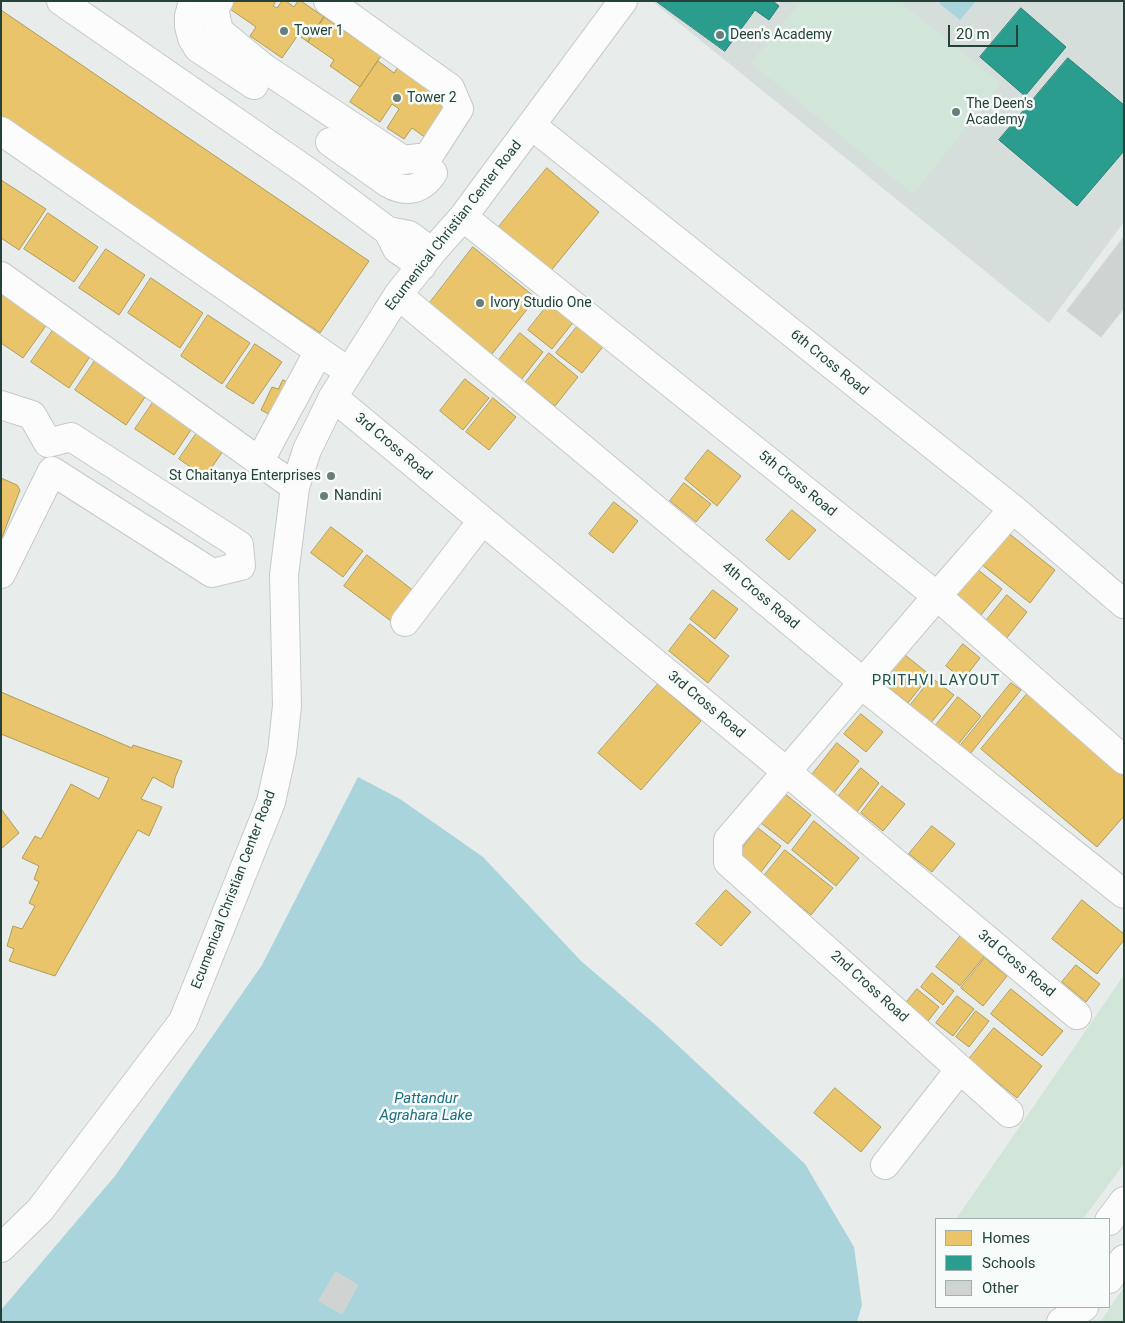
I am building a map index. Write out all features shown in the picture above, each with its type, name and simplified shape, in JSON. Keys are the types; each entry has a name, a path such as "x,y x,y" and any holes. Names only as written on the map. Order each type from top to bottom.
{"street":[{"path":"61,1 310,174 388,231 397,249 427,259"},
{"path":"193,1 189,16 189,26 192,38 198,48 259,76 338,132 388,183 397,188 417,187 429,179 433,173"},
{"path":"219,1 214,9 219,31 259,76"},
{"path":"328,1 450,88 459,109 428,157 403,160 338,132"},
{"name":"Ecumenical Christian Center Road","path":"1,1248 40,1210 184,1021 271,802 282,752 287,706 284,575 295,487 307,450 333,397 398,295 463,217 623,1"},
{"path":"231,119 259,76"},
{"name":"6th Cross Road","path":"531,126 1014,510 1124,604"},
{"path":"1,131 349,372"},
{"path":"310,174 338,132"},
{"name":"5th Cross Road","path":"463,217 937,596 1124,760"},
{"path":"1,276 260,460 295,487"},
{"name":"4th Cross Road","path":"398,295 863,682 868,690 1124,894"},
{"path":"260,460 319,351"},
{"name":"3rd Cross Road","path":"333,397 787,772 1076,1015"},
{"path":"1,405 32,415 48,443 72,437 239,545 241,566 212,573 52,471 1,574"},
{"path":"787,772 937,596 1014,510"},
{"path":"404,622 482,521"},
{"name":"2nd Cross Road","path":"787,772 728,840 728,862 1009,1113"},
{"path":"885,1165 960,1069"},
{"path":"1110,1220 1124,1201"},
{"path":"1110,1278 1124,1259"},
{"path":"1055,1322 1058,1308"},
{"path":"1061,1322 1082,1308"}],"shaded area":[{"name":"The Deen's Academy","path":"652,1 1124,1 1124,222 1049,323"}],"green space":[{"path":"801,1 899,1 1001,84 913,194 751,63"},
{"path":"1124,975 1124,1164 1084,1218 957,1218"},
{"path":"1124,1287 1124,1322 1100,1322"}],"water":[{"path":"941,1 976,1 960,20 939,3"},
{"name":"Pattandur Agrahara Lake","path":"358,777 400,799 483,857 581,961 657,1026 805,1164 854,1247 862,1305 857,1322 1,1322 1,1310 115,1176 262,965"}],"building: Homes":[{"name":"Tower 1","path":"231,1 276,1 273,6 277,8 282,1 286,1 294,7 298,1 301,1 324,17 308,42 298,35 282,58 250,36 256,27 227,7"},
{"path":"1,10 369,261 320,333 1,116"},
{"path":"324,17 381,56 360,87 330,66 334,60 308,42"},
{"name":"Tower 2","path":"378,61 394,73 400,64 439,91 436,95 449,104 426,138 412,128 404,139 387,128 399,109 392,104 380,122 350,102"},
{"path":"547,168 599,212 549,273 497,229"},
{"path":"1,180 46,209 19,250 1,238"},
{"path":"48,213 98,247 74,282 24,249"},
{"name":"Ivory Studio One","path":"473,247 536,298 488,359 425,309"},
{"path":"106,249 145,275 119,315 79,288"},
{"path":"151,278 203,313 180,348 128,313"},
{"path":"1,287 50,320 23,358 1,343"},
{"path":"551,301 575,320 552,349 528,330"},
{"path":"208,315 250,343 222,384 181,356"},
{"path":"580,323 605,344 582,373 556,353"},
{"path":"53,330 91,355 69,388 31,362"},
{"path":"520,333 543,352 521,380 498,361"},
{"path":"255,344 282,362 253,404 226,387"},
{"path":"549,353 578,377 555,406 525,383"},
{"path":"99,355 150,390 126,425 75,390"},
{"path":"465,379 489,398 463,430 440,411"},
{"path":"283,380 296,386 290,425 261,410 272,387 278,389"},
{"path":"156,398 195,424 174,455 135,429"},
{"path":"493,398 516,417 489,450 466,432"},
{"path":"201,427 228,444 205,477 179,459"},
{"path":"708,450 741,476 717,506 685,479"},
{"path":"1,478 17,485 20,490 1,540"},
{"path":"684,483 711,504 696,522 670,501"},
{"path":"614,502 638,521 613,553 589,534"},
{"path":"792,510 816,530 789,560 766,540"},
{"path":"331,527 363,551 343,577 311,553"},
{"path":"1007,532 1055,570 1030,603 981,564"},
{"path":"367,555 414,591 391,621 344,586"},
{"path":"977,569 1002,589 976,621 952,601"},
{"path":"713,590 738,609 715,639 690,619"},
{"path":"1007,595 1027,612 1002,644 981,627"},
{"path":"690,624 729,656 708,683 669,651"},
{"path":"963,644 980,658 963,680 946,666"},
{"path":"905,655 930,675 908,703 883,683"},
{"path":"932,678 954,695 929,725 908,708"},
{"path":"1011,683 1021,690 970,754 960,746"},
{"path":"658,684 701,721 641,790 598,753"},
{"path":"1,692 132,748 133,745 182,761 173,788 153,777 141,799 162,807 149,836 138,830 55,976 9,961 14,949 7,946 13,926 22,929 35,906 29,903 39,882 34,879 39,866 22,858 35,836 41,839 71,784 99,799 109,778 1,734"},
{"path":"1027,694 1124,776 1124,816 1097,847 981,749"},
{"path":"958,697 981,716 956,747 933,729"},
{"path":"861,714 883,732 866,752 844,734"},
{"path":"837,743 859,761 833,794 811,776"},
{"path":"861,768 879,783 857,812 838,797"},
{"path":"882,786 905,804 883,831 861,813"},
{"path":"784,793 811,815 788,844 761,823"},
{"path":"1,809 19,833 1,849"},
{"path":"814,821 859,858 836,886 792,850"},
{"path":"932,826 955,844 932,872 909,854"},
{"path":"758,828 781,846 761,872 738,854"},
{"path":"785,850 833,888 811,915 764,876"},
{"path":"726,890 751,912 721,946 696,924"},
{"path":"1082,900 1124,934 1124,940 1097,974 1052,939"},
{"path":"962,934 987,953 960,986 936,967"},
{"path":"985,958 1007,976 983,1006 961,988"},
{"path":"1076,965 1100,984 1086,1002 1062,982"},
{"path":"932,973 954,991 943,1005 921,987"},
{"path":"917,989 939,1007 928,1021 906,1003"},
{"path":"1011,989 1063,1031 1042,1056 991,1014"},
{"path":"957,996 974,1009 953,1036 936,1023"},
{"path":"976,1011 989,1021 969,1047 956,1037"},
{"path":"994,1028 1042,1066 1017,1098 969,1059"},
{"path":"835,1088 881,1127 861,1152 814,1113"}],"building: Schools":[{"name":"Deen's Academy","path":"656,1 773,1 779,6 769,20 755,10 725,51"},
{"path":"1021,8 1066,47 1025,96 980,57"},
{"path":"1068,58 1124,105 1124,151 1077,206 999,140"}],"building: Other":[{"path":"1124,237 1124,308 1101,337 1067,311"},
{"path":"336,1272 358,1285 342,1314 319,1301"}],"place":[{"name":"Tower 1","path":"284,31"},
{"name":"Deen's Academy","path":"720,35"},
{"name":"Tower 2","path":"397,98"},
{"name":"The Deen's Academy","path":"956,112"},
{"name":"Ivory Studio One","path":"480,303"},
{"name":"St Chaitanya Enterprises","path":"331,476"},
{"name":"Nandini","path":"324,496"}],"district":[{"name":"PRITHVI LAYOUT","path":"936,681"}]}
